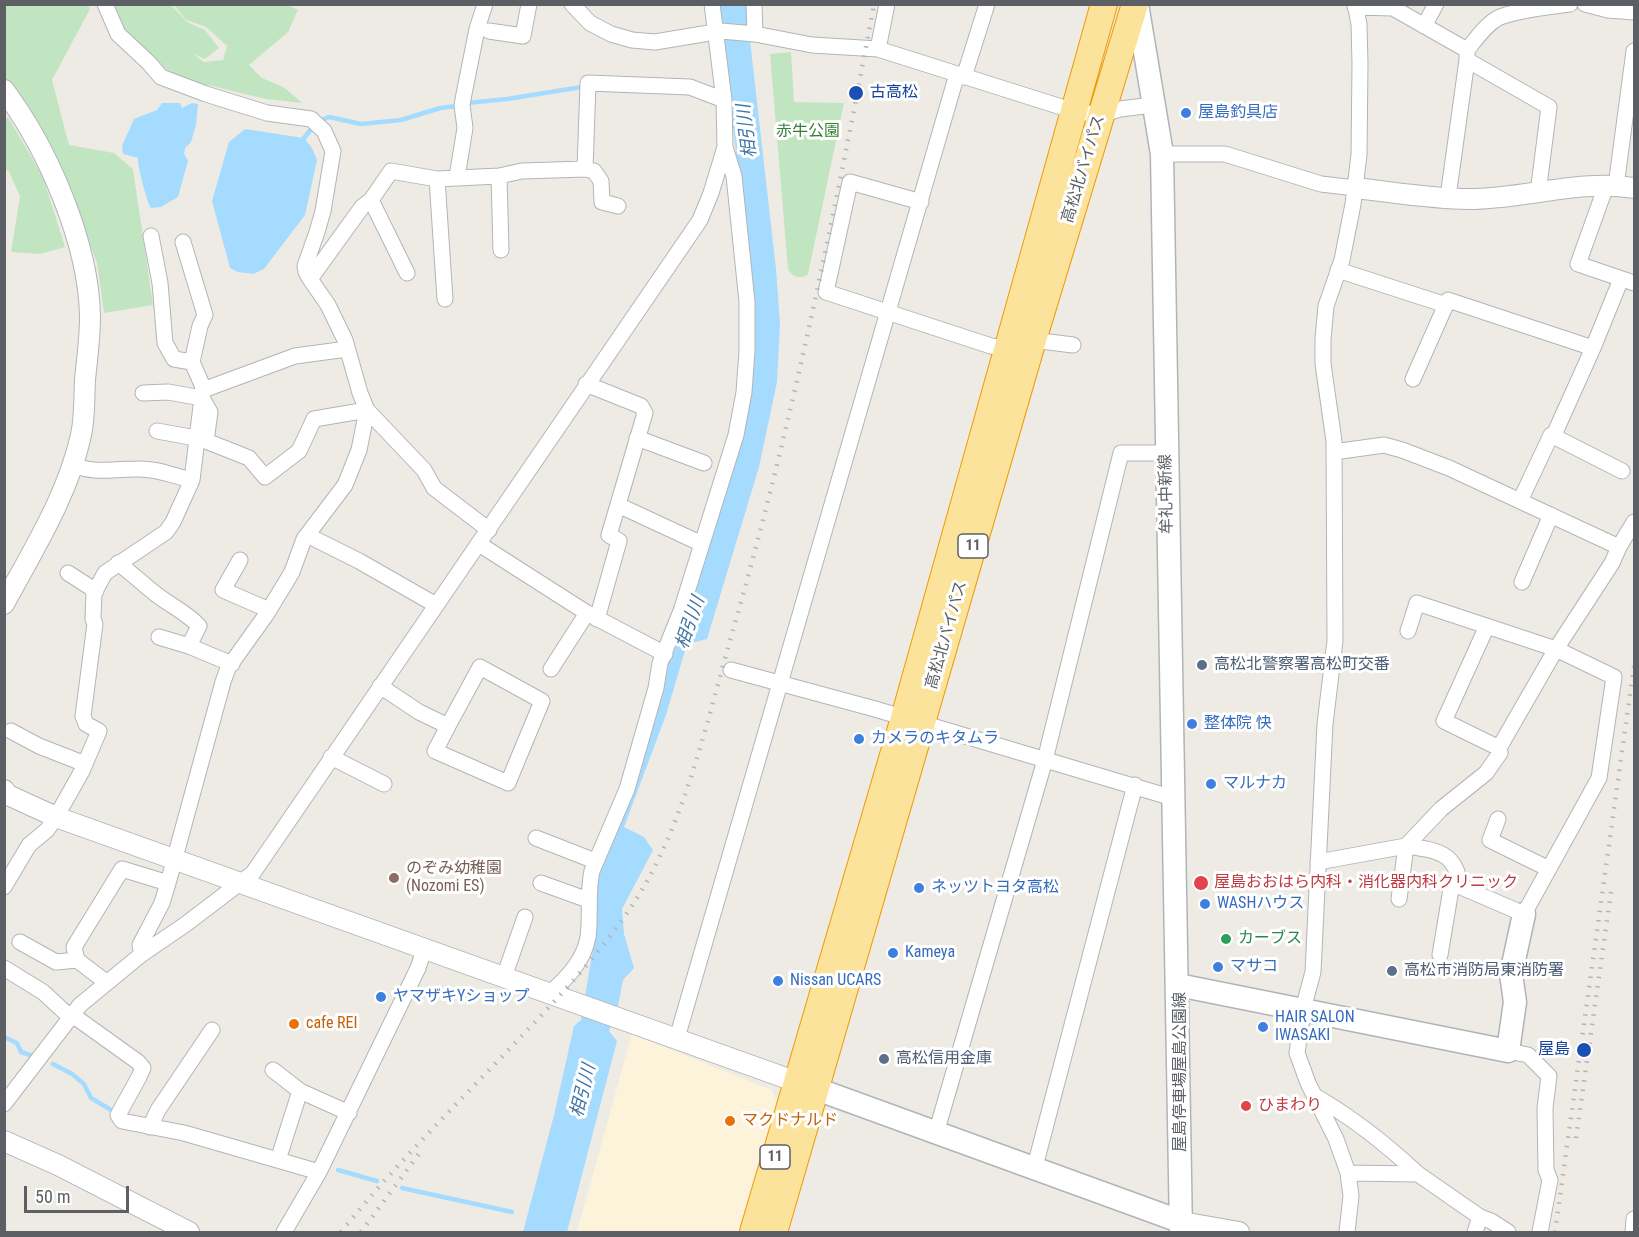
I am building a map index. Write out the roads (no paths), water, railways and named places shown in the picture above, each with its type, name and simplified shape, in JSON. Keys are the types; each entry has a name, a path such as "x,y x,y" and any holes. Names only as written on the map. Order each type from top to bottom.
{"highway":[{"name":"高松北バイパス","path":"913,721 1006,348 1104,4"},
{"name":"高松北バイパス","path":"753,1233 806,1085 913,721 1034,340 1100,115 1136,4"},
{"name":"高松北バイパス","path":"774,1233 806,1085"}],"main road":[{"name":"牟礼中新線","path":"1136,4 1162,154 1178,985"},
{"path":"1508,1051 1515,1002 1511,974 1524,914"},
{"name":"屋島停車場屋島公園線","path":"1181,1228 1178,985 1508,1051"},
{"path":"806,1085 1034,1170 1181,1228"}],"street":[{"path":"105,4 118,34 161,77 267,113 311,119 324,131 333,151 323,211 305,266 306,272 328,305 347,349 367,410 424,470 434,488 489,530"},
{"path":"457,177 465,128 462,105 477,29 485,4"},
{"path":"489,31 523,36 530,4"},
{"path":"572,4 590,23 611,34 632,40 655,42 717,31 752,33 812,45 878,49 1074,111 1100,115 1120,109 1153,105"},
{"path":"4,1104 70,1017 106,982 254,873 700,220 711,193 724,147 724,100 712,4"},
{"path":"752,33 753,4"},
{"path":"878,49 887,4"},
{"path":"677,1038 921,202 961,76 987,4"},
{"path":"1424,26 1436,4"},
{"path":"1448,197 1467,55 1482,32 1499,17 1570,4"},
{"path":"1585,4 1608,10 1635,12"},
{"path":"1347,1233 1351,1196 1348,1173 1336,1139 1297,1053 1313,972 1325,724 1335,641 1334,452 1323,364 1323,339 1326,306 1338,270 1355,188 1359,155 1359,24 1355,5 1393,8 1550,106 1538,193"},
{"path":"1520,501 1593,348 1628,281 1578,264 1619,187 1635,51"},
{"path":"585,169 588,82 690,87 724,100"},
{"path":"4,90 22,114 58,184 81,256 90,315 81,435 57,504 4,604"},
{"path":"549,994 570,974 585,949 588,936 588,885 627,789 648,719 660,663 681,612 736,435 744,392 747,302 734,176 724,147"},
{"path":"1162,154 1225,154 1321,184 1470,199 1584,187 1619,187"},
{"path":"310,279 391,171 437,179 499,176 522,171 585,169 594,171 601,181 602,202 618,206"},
{"path":"499,176 501,250"},
{"path":"437,179 445,299"},
{"path":"921,202 850,182 826,292 991,346 1006,348 1034,340 1073,345"},
{"path":"371,200 406,273"},
{"path":"151,236 161,294 165,343 174,359 192,362"},
{"path":"183,242 205,315 200,326 192,362 210,412 206,441 249,458 266,477 299,451 314,419 367,410"},
{"path":"1338,270 1446,305"},
{"path":"1413,379 1448,300 1593,348"},
{"path":"143,393 203,394 295,356 347,349"},
{"path":"551,669 592,616 619,541 609,535 645,412 640,405 586,384"},
{"path":"4,887 29,845 47,830 56,817 85,764 99,731 86,724 82,716 95,624 93,608 96,591 105,573 166,532 173,522 192,480 203,394"},
{"path":"142,954 140,945 162,903 176,860 223,682 232,664 292,572 307,535 345,485 359,450 367,410"},
{"path":"157,431 196,438"},
{"path":"1552,436 1622,471"},
{"path":"637,438 704,463"},
{"path":"1334,452 1384,445 1449,468 1619,547"},
{"path":"936,1134 1045,760 1121,453 1166,453"},
{"path":"72,465 97,472 139,469 163,472 192,480"},
{"path":"618,505 702,543"},
{"path":"1522,582 1551,515"},
{"path":"1399,899 1406,846 1441,810 1486,773 1500,753 1499,748 1556,648 1612,563 1635,522"},
{"path":"307,535 369,566 436,605"},
{"path":"479,544 592,616 665,654"},
{"path":"240,560 223,590 269,610"},
{"path":"118,564 145,583 152,591 191,616 199,626 189,646"},
{"path":"68,573 96,591"},
{"path":"1408,631 1417,603 1556,648 1614,677 1599,778 1524,914 1452,883 1440,954"},
{"path":"1487,626 1444,721 1499,748"},
{"path":"159,638 189,646 232,664"},
{"path":"480,667 542,701 508,783 435,751 448,726 480,667"},
{"path":"731,670 1135,785 1173,798"},
{"path":"380,686 419,712 448,726"},
{"path":"11,730 39,746 85,764"},
{"path":"331,758 384,784"},
{"path":"1034,1170 1135,785"},
{"path":"6,793 56,817 806,1085"},
{"path":"1498,819 1490,840 1549,869"},
{"path":"536,838 596,861"},
{"path":"1318,862 1406,846 1448,857 1453,861 1460,887"},
{"path":"106,982 77,960 74,947 122,869 168,883"},
{"path":"541,884 588,900"},
{"path":"504,977 525,917"},
{"path":"20,942 56,962 77,960"},
{"path":"284,1233 349,1113 418,968 424,950"},
{"path":"5,969 44,992 70,1017 78,1019 121,1049 143,1068 118,1115 122,1121 184,1133 319,1172"},
{"path":"150,1127 158,1110 212,1030"},
{"path":"1508,1051 1528,1055 1549,1076 1545,1108 1546,1170 1550,1180 1540,1233"},
{"path":"273,1070 300,1091 349,1113"},
{"path":"278,1160 300,1091"},
{"path":"1315,1096 1345,1114 1389,1146 1418,1174 1480,1217 1491,1221 1508,1233"},
{"path":"6,1147 58,1165 189,1233"},
{"path":"1348,1173 1418,1174"},
{"path":"1475,1233 1480,1217"},
{"path":"1633,1233 1635,1219"},
{"path":"1181,1228 1239,1233"}],"water":[{"name":"相引川","path":"719,5 746,5 776,269 780,324 777,382 759,467 707,639 687,644 666,715 624,827 644,837 653,850 622,909 624,934 634,968 623,980 618,1006 609,1031 617,1041 567,1232 523,1232 554,1115 574,1026 581,1020 596,931 593,883 653,724 670,657 681,635 740,436 744,222"},
{"path":"162,103 180,103 182,108 192,103 198,104 196,125 191,142 185,148 184,154 188,161 178,197 161,207 151,208 138,158 123,154 122,146 134,119 157,110"},
{"path":"245,129 304,138 312,148 317,160 305,215 264,269 253,274 238,272 230,268 212,201 229,142"}],"waterway":[{"path":"467,103 582,87"},
{"path":"319,121 329,117 361,124 401,120 440,108 457,106"},
{"path":"304,138 312,128"},
{"path":"4,1037 17,1043 21,1052 33,1056"},
{"path":"53,1064 72,1074 84,1084 91,1098 111,1110"},
{"path":"338,1170 377,1181"},
{"path":"402,1188 512,1212"}],"railway":[{"path":"341,1232 403,1160 549,1007 601,948 645,885 672,828 704,736 772,486 827,246 874,4"},
{"path":"1555,1232 1634,666"},
{"path":"1576,1138 1612,885"},
{"path":"361,1232 421,1151"}],"place":[{"name":"古高松","path":"856,93"},
{"name":"屋島釣具店","path":"1186,113"},
{"name":"高松北警察署高松町交番","path":"1202,665"},
{"name":"整体院 快","path":"1192,724"},
{"name":"カメラのキタムラ","path":"859,739"},
{"name":"マルナカ","path":"1211,784"},
{"name":"のぞみ幼稚園 (Nozomi ES)","path":"394,878"},
{"name":"屋島おおはら内科・消化器内科クリニック","path":"1201,883"},
{"name":"ネッツトヨタ高松","path":"919,888"},
{"name":"WASHハウス","path":"1205,904"},
{"name":"カーブス","path":"1226,939"},
{"name":"Kameya","path":"893,953"},
{"name":"マサコ","path":"1218,967"},
{"name":"高松市消防局東消防署","path":"1392,971"},
{"name":"Nissan UCARS","path":"778,981"},
{"name":"ヤマザキYショップ","path":"381,997"},
{"name":"cafe REI","path":"294,1024"},
{"name":"HAIR SALON IWASAKI","path":"1263,1027"},
{"name":"屋島","path":"1584,1050"},
{"name":"高松信用金庫","path":"884,1059"},
{"name":"ひまわり","path":"1246,1106"},
{"name":"マクドナルド","path":"730,1121"}],"park label":[{"name":"赤牛公園","path":"808,132"}]}
